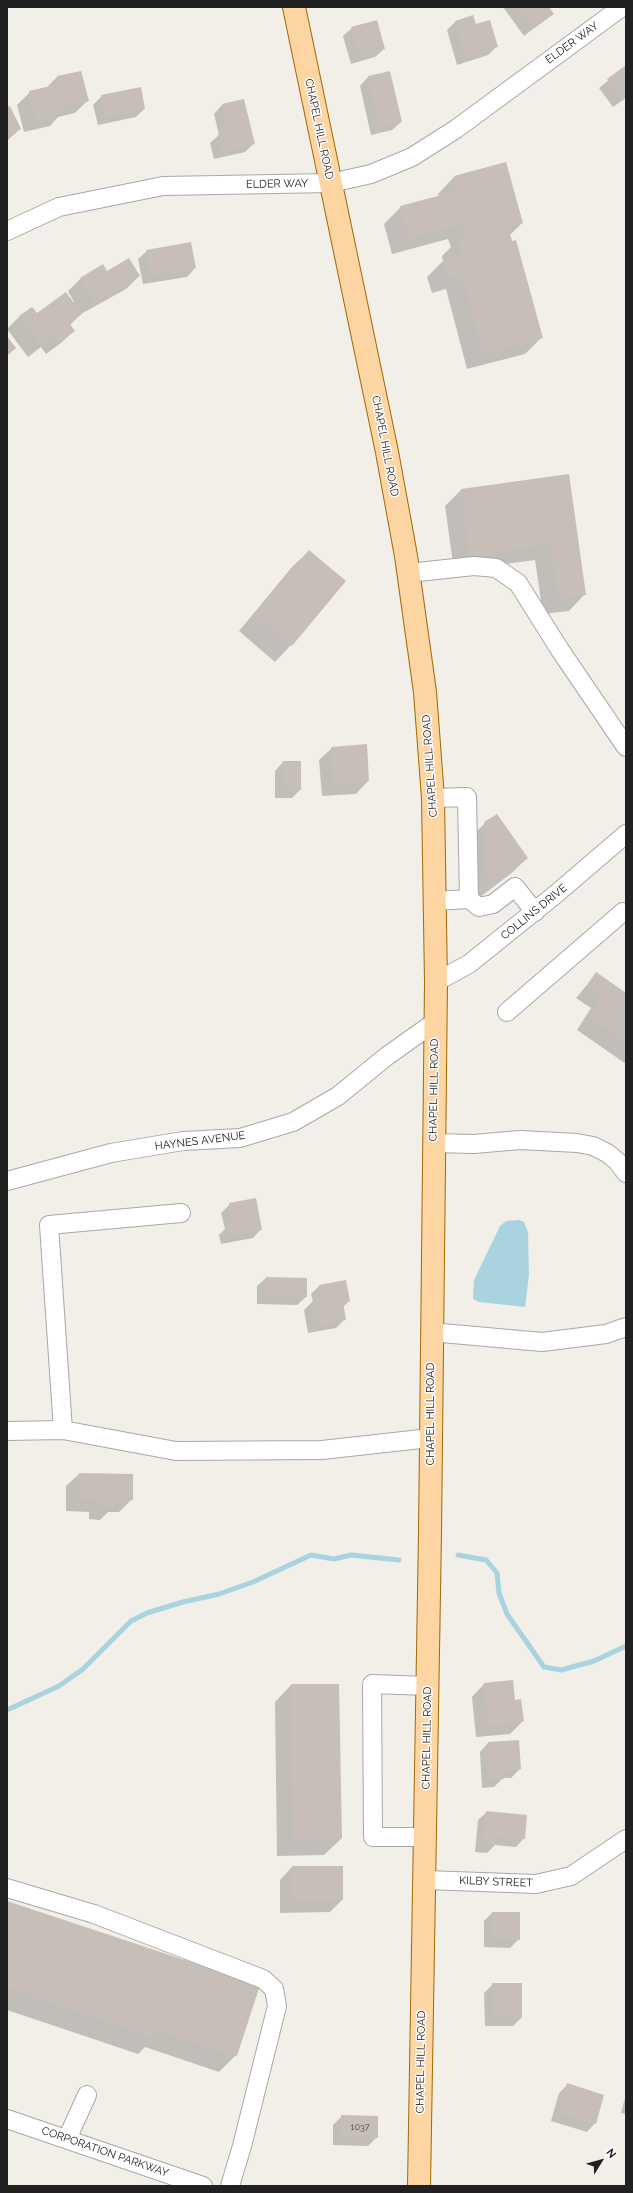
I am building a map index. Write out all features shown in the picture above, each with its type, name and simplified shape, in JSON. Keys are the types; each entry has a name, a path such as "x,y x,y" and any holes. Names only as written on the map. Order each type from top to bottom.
{"main road":[{"name":"CHAPEL HILL ROAD","path":"294,7 386,444 408,572 425,692 433,798 436,982 433,1143 426,1880 419,2186"}],"street":[{"name":"ELDER WAY","path":"7,232 59,207 163,186 331,183 371,174 412,157 456,129 617,8"},
{"path":"408,572 474,566 496,568 518,583 560,650 626,747"},
{"path":"433,798 467,797 469,899"},
{"name":"COLLINS DRIVE","path":"436,982 469,964 535,912 626,834"},
{"path":"435,901 469,899 478,907 493,904 515,887 535,912"},
{"path":"507,1012 623,912"},
{"name":"HAYNES AVENUE","path":"7,1181 111,1153 183,1141 240,1138 293,1122 338,1096 387,1056 435,1022"},
{"path":"433,1143 474,1144 520,1140 577,1143 593,1146 607,1153 617,1161 626,1173"},
{"path":"63,1430 49,1225 181,1213"},
{"path":"431,1332 542,1342 606,1334 626,1328"},
{"path":"7,1431 63,1430 176,1451 322,1450 430,1438"},
{"path":"426,1837 373,1837 372,1684 428,1686"},
{"name":"KILBY STREET","path":"426,1880 536,1884 571,1876 626,1839"},
{"path":"7,1888 94,1914 263,1979 274,1989 277,2006 242,2146 230,2186"},
{"path":"67,2139 87,2095"},
{"name":"CORPORATION PARKWAY","path":"7,2119 203,2186"}],"water":[{"path":"519,1220 524,1222 528,1232 529,1275 525,1307 479,1302 473,1299 474,1280 500,1226 506,1221"}],"building":[{"path":"518,7 549,7 554,14 533,29"},
{"path":"473,15 476,24 490,20 498,47 466,57 455,21"},
{"path":"377,20 385,49 360,57 351,27"},
{"path":"626,65 626,97 622,100 607,79"},
{"path":"81,71 89,101 62,107 63,113 36,120 29,91 59,84 57,76"},
{"path":"390,71 402,122 379,127 368,76"},
{"path":"141,87 145,109 106,117 101,95"},
{"path":"244,99 255,144 222,151 218,134 228,132 222,104"},
{"path":"10,106 21,129 7,136 7,107"},
{"path":"506,162 523,223 508,227 512,241 516,240 543,338 484,354 462,274 448,277 443,260 462,254 458,239 468,236 464,223 409,238 400,206 457,191 454,176"},
{"path":"191,242 196,268 151,276 146,250"},
{"path":"129,258 140,276 94,303 80,278 103,264 107,271"},
{"path":"66,292 82,314 69,323 75,331 59,342 54,335 41,345 19,316 32,307 37,313"},
{"path":"7,336 16,348 7,356"},
{"path":"569,474 586,595 559,598 551,544 470,555 461,489"},
{"path":"309,550 346,581 292,646 254,615"},
{"path":"367,744 369,781 334,784 331,747"},
{"path":"283,761 301,761 301,790 283,790"},
{"path":"497,814 528,858 487,890 484,822"},
{"path":"596,972 626,993 626,1042 589,1017 603,995 587,985"},
{"path":"256,1198 262,1230 229,1237 227,1225 234,1224 229,1203"},
{"path":"266,1277 307,1278 307,1297 265,1296"},
{"path":"346,1280 350,1301 343,1302 346,1320 316,1325 312,1301 322,1299 319,1285"},
{"path":"79,1473 133,1474 133,1500 114,1499 114,1507 101,1507 101,1500 78,1499"},
{"path":"513,1680 515,1700 521,1699 524,1721 488,1725 484,1683"},
{"path":"291,1684 339,1684 342,1839 293,1840"},
{"path":"519,1740 521,1769 503,1771 504,1779 490,1780 488,1742"},
{"path":"486,1811 527,1815 525,1839 497,1836 496,1845 483,1844"},
{"path":"292,1866 343,1866 343,1900 292,1901"},
{"path":"7,1901 260,1985 237,2056 158,2030 155,2038 7,1987"},
{"path":"492,1912 520,1912 520,1940 492,1939"},
{"path":"492,1983 522,1983 522,2018 493,2018"},
{"path":"567,2083 604,2095 596,2124 559,2113"},
{"path":"341,2115 378,2116 378,2138 341,2137"}],"waterway":[{"path":"7,1710 59,1686 83,1669 131,1621 147,1613 183,1602 219,1594 253,1582 311,1555 334,1559 351,1555 399,1560"},
{"path":"458,1555 486,1560 497,1573 499,1593 507,1614 544,1667 561,1670 594,1661 626,1646"}]}
